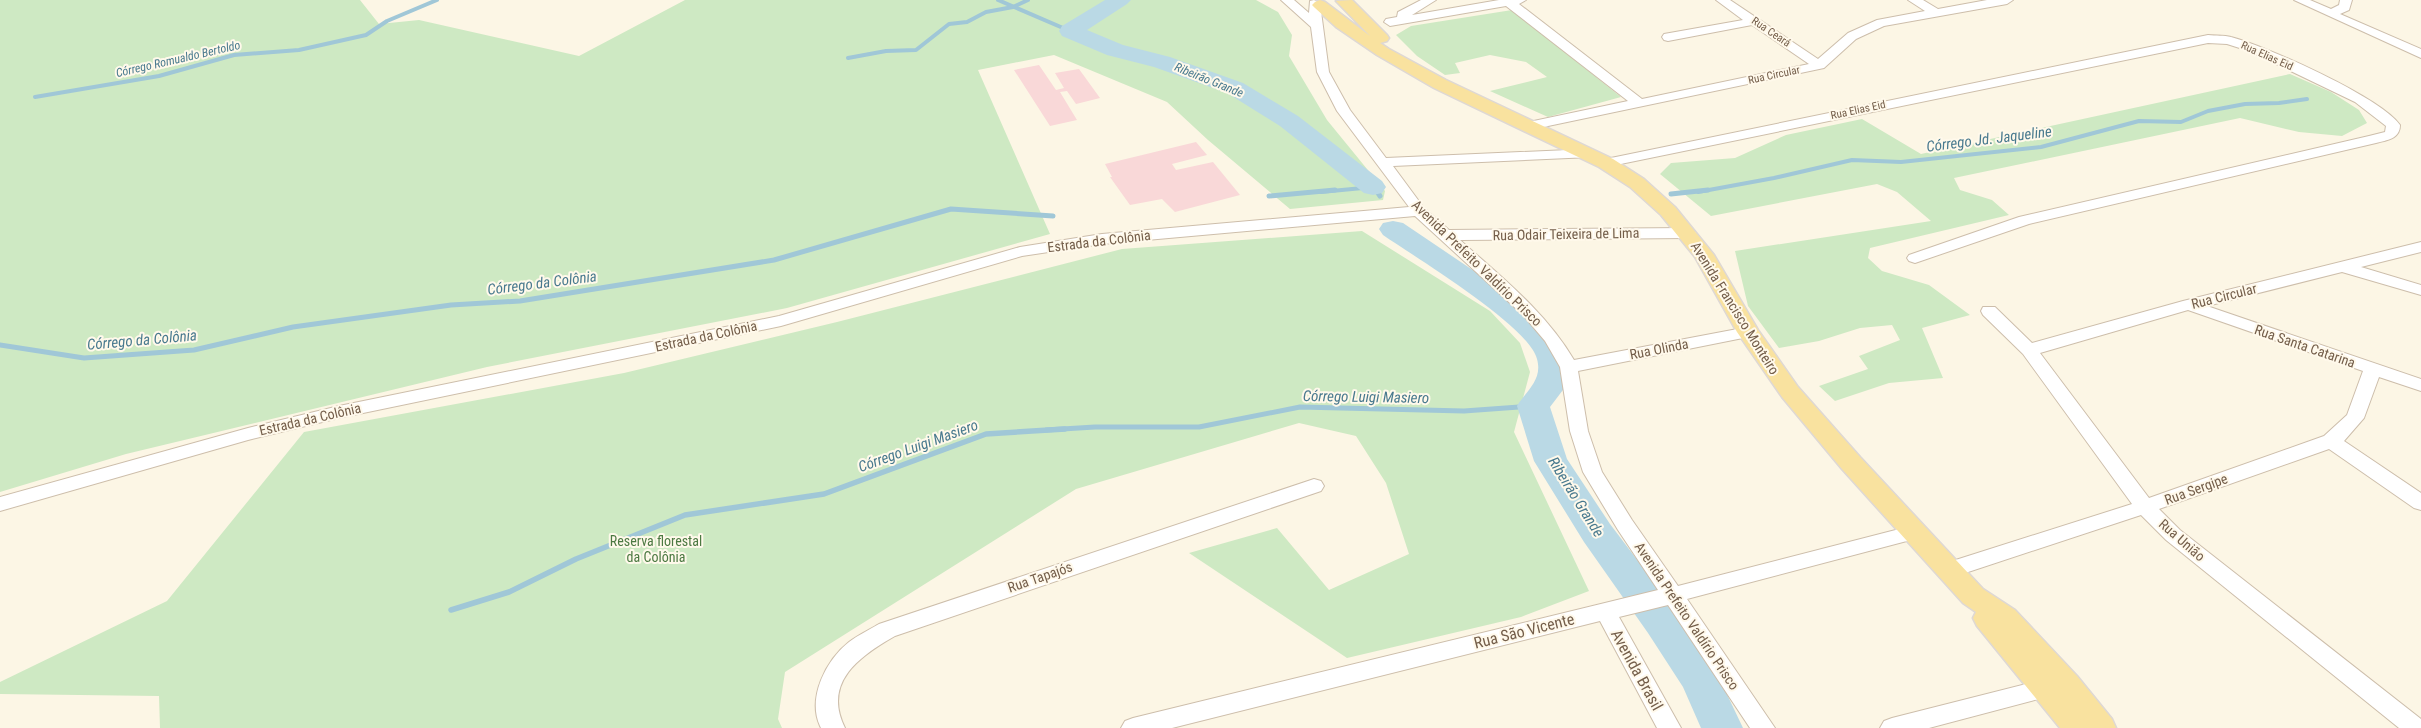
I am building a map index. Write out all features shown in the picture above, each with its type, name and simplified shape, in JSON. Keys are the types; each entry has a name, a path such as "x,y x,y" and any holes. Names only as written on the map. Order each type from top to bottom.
{"main road":[{"path":"1311,2 1337,5 1344,0 1366,33"},
{"name":"Avenida Francisco Monteiro","path":"1311,2 1366,33 1408,66 1440,84 1598,158 1637,183 1668,211 1688,233 1704,255 1748,332 1790,392 1973,596 1989,622 2101,728"},
{"name":"Avenida Francisco Monteiro","path":"2056,686 2078,728"}],"street":[{"path":"1287,0 1318,27"},
{"path":"1366,33 1430,0"},
{"path":"1442,0 1458,11"},
{"name":"Rua Ceará","path":"1722,0 1819,65"},
{"path":"1914,0 1937,13"},
{"name":"Rua Circular","path":"1529,126 1819,65 1852,36 1867,28 2007,0"},
{"path":"2300,0 2421,54"},
{"path":"2332,13 2345,7 2346,0"},
{"path":"1390,22 1515,1 1640,104"},
{"name":"Avenida Prefeito Valdírio Prisco","path":"1311,2 1318,27 1320,58 1327,82 1344,111 1419,211 1528,311 1552,338 1570,367 1580,431 1593,472 1625,525 1656,599 1763,728"},
{"path":"1668,37 1754,21"},
{"name":"Rua Elias Eid","path":"1598,158 2208,39 2228,40 2253,48 2360,100 2383,115 2393,125 2393,131 2390,135 2024,220 1915,258"},
{"path":"1384,162 1598,158"},
{"name":"Estrada da Colônia","path":"0,504 248,434 330,414 790,319 1020,252 1102,239 1419,211"},
{"name":"Rua Odair Teixeira de Lima","path":"1444,235 1688,233"},
{"name":"Rua Circular","path":"2029,350 2189,305 2421,247"},
{"path":"2343,267 2421,290"},
{"name":"Rua Santa Catarina","path":"2189,305 2421,385"},
{"name":"Rua União","path":"1989,311 2029,350 2145,507 2173,535 2416,728"},
{"name":"Rua Olinda","path":"1570,367 1748,332"},
{"name":"Rua Sergipe","path":"1950,570 2145,507 2331,441 2347,431 2358,414 2372,369"},
{"path":"2331,441 2421,503"},
{"name":"Rua Tapajós","path":"833,728 825,711 826,697 835,677 853,651 887,630 1314,486"},
{"name":"Rua São Vicente","path":"1133,728 1656,599 1915,532"},
{"name":"Avenida Brasil","path":"1605,611 1669,728"},
{"path":"1892,728 2056,686"}],"shaded area":[{"path":"1039,65 1056,90 1064,88 1055,73 1079,69 1100,98 1076,104 1067,91 1060,92 1077,120 1050,126 1014,70"},
{"path":"1196,142 1207,155 1172,164 1176,170 1213,162 1240,195 1175,212 1162,199 1130,205 1110,177 1112,177 1105,164"}],"green space":[{"path":"0,0 360,0 379,24 419,20 579,56 685,0 1256,0 1278,12 1292,35 1289,56 1327,120 1385,191 1383,200 1290,209 1208,140 1167,102 1054,55 978,70 1050,234 787,308 487,367 126,454 0,492"},
{"path":"1512,10 1621,97 1548,117 1490,91 1547,77 1526,62 1490,55 1455,63 1460,73 1445,75 1417,56 1396,35 1411,26"},
{"path":"2290,74 2331,92 2359,110 2367,123 2342,136 2299,132 2240,118 1954,178 1960,190 1992,200 2009,215 1870,248 1868,258 1882,271 1929,285 1970,315 1922,328 1943,378 1889,383 1835,401 1819,386 1868,369 1859,356 1900,340 1892,325 1860,328 1819,341 1779,348 1748,306 1735,251 1931,221 1897,192 1877,184 1711,216 1660,174 1671,163 1735,158 1786,135 1862,119 1921,154"},
{"name":"Reserva florestal da Colônia","path":"1362,231 1490,311 1520,343 1530,372 1514,432 1589,591 1521,617 1347,658 1189,553 1277,528 1329,590 1409,554 1386,483 1356,436 1299,423 1076,489 785,672 778,719 782,728 160,728 159,696 0,694 0,682 167,601 304,432 624,373 837,322 1122,249"}],"waterway":[{"name":"Córrego Romualdo Bertoldo","path":"35,97 159,76 234,55 299,50 366,35 387,21 437,0"},
{"path":"998,0 1014,7"},
{"path":"1014,7 1028,0"},
{"name":"Ribeirão Grande","path":"1120,0 1070,31 1115,50 1162,62 1235,88 1289,121 1373,187"},
{"path":"848,58 886,51 916,50 949,24 967,22 986,12 1014,7"},
{"path":"1014,7 1070,31"},
{"name":"Córrego Jd. Jaqueline","path":"1698,192 1774,178 1852,160 1901,162 2041,147 2139,121 2181,122 2208,111 2245,104 2279,103 2307,99"},
{"name":"Córrego da Colônia","path":"1321,192 1373,187 1377,192"},
{"name":"Córrego da Colônia","path":"1269,196 1335,190"},
{"name":"Ribeirão Grande","path":"1376,190 1380,196"},
{"name":"Córrego Jd. Jaqueline","path":"1671,194 1708,190"},
{"name":"Córrego da Colônia","path":"0,345 84,358 194,350 293,327 451,305 520,301 774,260 951,209 1053,216"},
{"name":"Ribeirão Grande","path":"1393,229 1515,312 1537,334 1553,359 1553,382 1533,406 1551,461 1597,533 1662,622 1700,679 1722,728"},
{"name":"Córrego Luigi Masiero","path":"1046,430 1095,427 1199,427 1300,407 1464,411 1533,406"},
{"name":"Córrego Luigi Masiero","path":"451,610 509,592 576,559 685,515 824,494 986,434 1065,429"}]}
